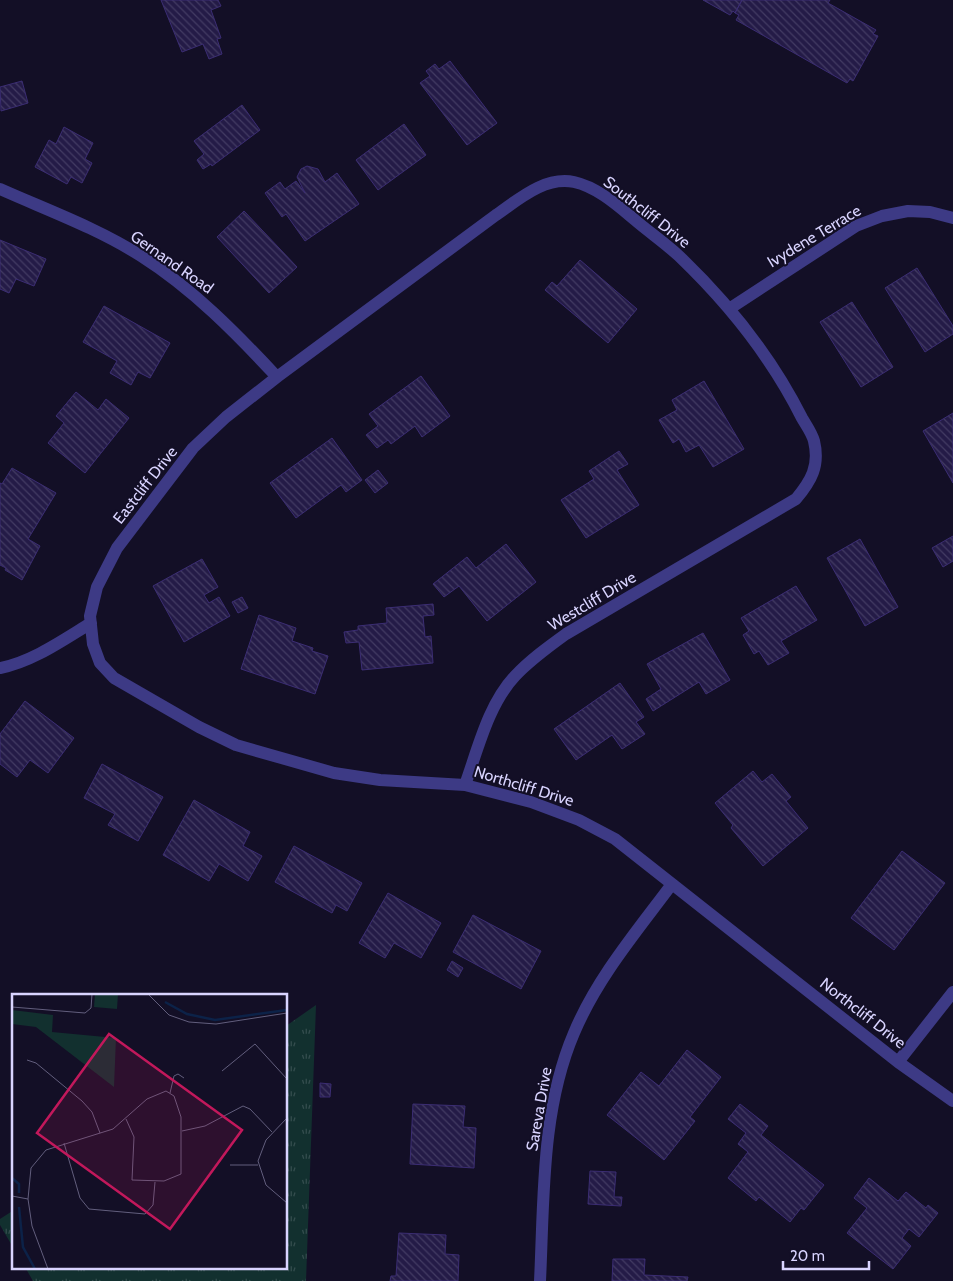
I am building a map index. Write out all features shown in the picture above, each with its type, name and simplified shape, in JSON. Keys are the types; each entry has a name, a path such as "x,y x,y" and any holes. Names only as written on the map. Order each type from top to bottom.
{"street":[{"name":"Southcliff Drive","path":"277,377 528,193 552,182 574,182 593,189 620,208 678,255 728,309 786,385 814,440 816,463 812,480 796,499"},
{"name":"Gernand Road","path":"0,190 101,234 142,256 186,289 227,324 277,377"},
{"name":"Ivydene Terrace","path":"728,309 856,226 882,216 908,211 930,212 953,218"},
{"name":"Eastcliff Drive","path":"93,644 90,616 97,587 117,548 193,448 226,418 277,377"},
{"name":"Westcliff Drive","path":"465,785 494,707 514,677 537,655 566,634 796,499"},
{"path":"0,668 10,666 51,647 90,623"},
{"name":"Northcliff Drive","path":"93,644 100,662 114,678 199,728 236,745 334,773 380,780 465,785 531,802 579,820 616,839 898,1062 953,1101"},
{"name":"Sareva Drive","path":"540,1281 548,1142 558,1079 574,1033 593,996 615,959 672,884"},
{"path":"898,1062 953,992"}],"green space":[{"path":"316,1005 306,1281 33,1281 26,1268 288,1268 288,1025"},
{"path":"12,1211 12,1246 0,1225 0,1219"}],"building":[{"path":"161,0 218,0 221,6 211,10 221,38 217,39 222,54 209,59 203,44 182,52"},
{"path":"703,0 742,0 735,13 733,11 730,15"},
{"path":"742,0 830,0 828,3 876,30 873,34 878,36 853,81 850,79 847,83 736,20 739,15 735,13"},
{"path":"450,61 497,123 467,145 420,83 430,76 426,71 435,64 439,69"},
{"path":"22,81 28,103 1,111 0,87"},
{"path":"242,105 260,130 212,166 211,164 203,169 197,160 204,154 194,141"},
{"path":"404,124 426,155 378,190 356,160"},
{"path":"64,127 93,143 85,159 92,163 82,183 71,177 67,184 35,167 49,140 56,144"},
{"path":"307,166 318,169 325,182 337,173 359,204 305,241 286,214 282,217 265,193 280,182 285,189 296,181 305,193 297,177 301,169"},
{"path":"244,211 297,267 269,293 217,237"},
{"path":"0,240 46,259 34,286 16,279 9,293 0,289"},
{"path":"580,260 637,309 608,343 545,290 552,282 557,286"},
{"path":"917,268 953,326 953,334 925,352 885,288"},
{"path":"852,302 893,367 861,387 820,322"},
{"path":"104,306 170,343 150,378 138,372 131,385 110,373 117,361 83,342"},
{"path":"421,376 450,416 422,437 415,426 391,444 388,440 377,448 366,435 378,426 369,414"},
{"path":"704,381 744,449 713,467 699,445 686,452 679,439 673,443 659,420 677,410 672,400"},
{"path":"76,392 98,410 106,399 129,418 85,473 48,443 64,423 56,416"},
{"path":"953,413 953,483 923,431"},
{"path":"332,438 362,480 346,492 341,485 296,518 270,483"},
{"path":"619,451 628,464 617,470 639,505 586,538 561,500 594,479 589,471"},
{"path":"12,468 56,493 28,539 40,546 22,580 0,565 0,483 2,484"},
{"path":"378,470 388,483 375,493 365,480"},
{"path":"953,536 953,561 943,567 932,548"},
{"path":"860,539 898,607 865,626 827,558"},
{"path":"506,544 536,582 487,621 459,586 444,597 433,584 467,557 476,568"},
{"path":"202,559 218,587 204,595 209,603 219,597 230,616 184,642 153,586"},
{"path":"796,586 817,620 781,641 789,653 768,665 759,651 754,654 743,635 749,631 741,618"},
{"path":"242,597 248,608 238,613 232,602"},
{"path":"433,604 434,615 423,616 425,637 431,636 433,663 362,670 359,642 346,643 344,632 358,630 358,626 387,623 386,608"},
{"path":"259,615 296,628 292,641 313,648 312,651 328,656 315,694 241,669"},
{"path":"703,633 730,680 706,694 699,682 653,711 646,699 661,689 647,664"},
{"path":"620,683 644,717 636,722 645,734 622,749 612,735 576,760 554,729"},
{"path":"25,701 74,738 48,773 30,760 17,777 0,764 0,734"},
{"path":"102,764 163,797 138,841 108,825 115,814 84,798"},
{"path":"753,771 762,782 772,774 791,797 786,801 808,828 763,866 731,828 733,825 715,803"},
{"path":"194,800 250,832 243,846 262,856 248,881 219,864 209,881 163,855"},
{"path":"294,846 362,883 347,911 336,905 332,913 275,882"},
{"path":"902,851 945,883 894,950 851,918"},
{"path":"388,893 441,923 421,958 394,943 385,958 359,943"},
{"path":"473,915 541,951 521,989 453,952"},
{"path":"452,961 463,968 458,977 447,970"},
{"path":"687,1050 721,1077 690,1117 695,1121 664,1160 607,1115 641,1072 659,1086"},
{"path":"320,1083 331,1084 330,1097 320,1097"},
{"path":"413,1104 465,1106 463,1127 476,1128 474,1168 410,1164"},
{"path":"740,1104 768,1126 761,1135 824,1185 804,1210 801,1208 790,1222 759,1197 756,1201 728,1178 748,1152 738,1144 746,1133 728,1119"},
{"path":"590,1171 616,1172 614,1197 622,1197 621,1206 588,1204"},
{"path":"869,1178 898,1201 906,1192 926,1208 928,1205 938,1213 919,1237 909,1229 902,1238 911,1246 893,1269 847,1233 867,1208 854,1198"},
{"path":"399,1233 446,1235 445,1254 459,1255 458,1281 390,1281 391,1276 396,1276"},
{"path":"613,1259 645,1259 644,1275 688,1277 687,1281 612,1281"}]}
